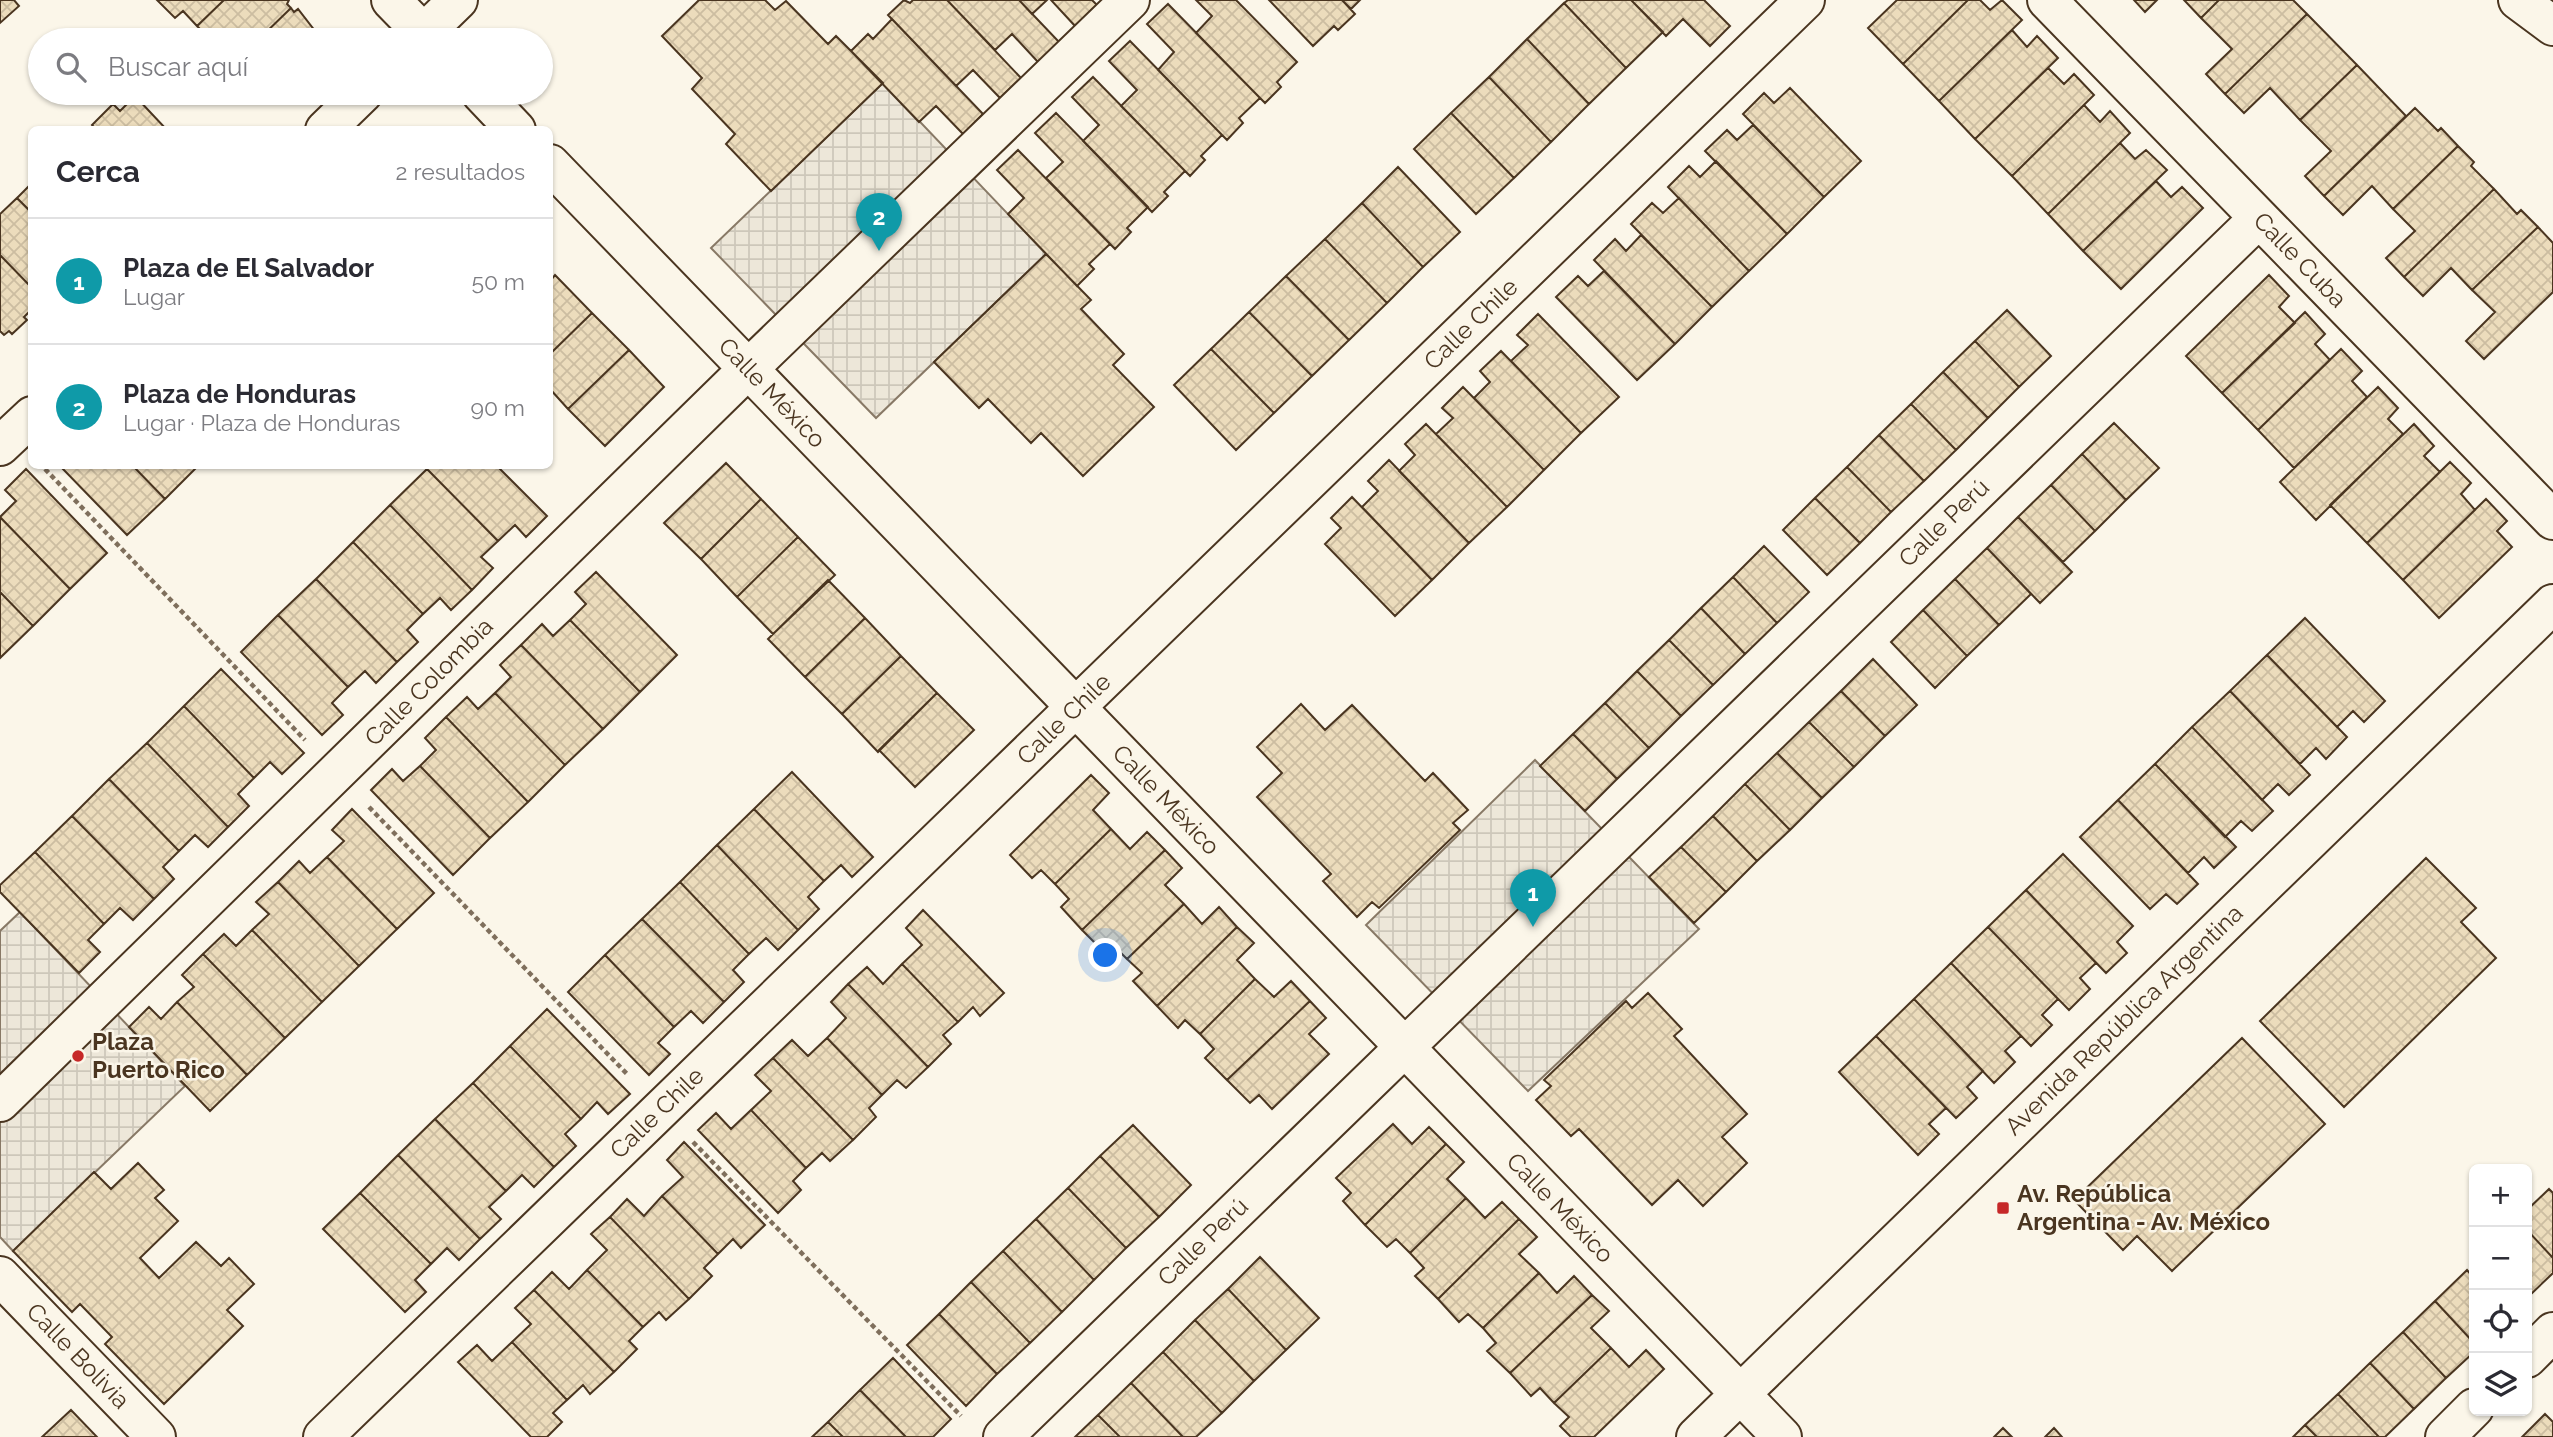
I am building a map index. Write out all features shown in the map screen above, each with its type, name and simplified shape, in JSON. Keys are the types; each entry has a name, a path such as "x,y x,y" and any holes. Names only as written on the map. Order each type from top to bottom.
{"street":[{"path":"391,0 415,28"},
{"path":"433,28 458,0"},
{"name":"Calle Colombia","path":"0,1102 748,369 1130,0"},
{"name":"Calle Chile","path":"323,1437 1805,0"},
{"name":"Calle Cuba","path":"2047,0 2553,520"},
{"path":"2518,0 2553,26"},
{"path":"329,126 351,105"},
{"path":"492,105 512,126"},
{"name":"Calle México","path":"553,167 1782,1437"},
{"name":"Calle Perú","path":"1003,1437 2259,218"},
{"path":"0,446 28,420"},
{"name":"Avenida República Argentina","path":"1696,1437 2553,604"},
{"name":"Calle Bolivia","path":"0,1276 156,1437"},
{"path":"2532,1353 2553,1332"},
{"path":"2445,1437 2469,1413"}],"path":[{"path":"45,469 661,1110 962,1417"}],"shaded area":[{"path":"883,83 1046,254 876,418 711,248"},
{"path":"1535,760 1699,929 1528,1091 1366,925"},
{"name":"Plaza Puerto Rico","path":"20,912 185,1086 13,1251 0,1237 0,931"}],"building":[{"path":"0,0 14,0 19,6 0,23"},
{"path":"157,0 224,0 197,26 183,11 175,18"},
{"path":"224,0 289,0 287,4 291,8 270,28 197,26"},
{"path":"699,0 765,0 775,10 786,1 828,44 836,36 883,83 771,191 726,144 735,134 692,89 702,78 662,36"},
{"path":"904,0 910,3 913,0 947,0 1021,78 1000,98 973,70 956,86 888,15"},
{"path":"947,0 1019,0 1059,42 1038,62 1012,34 995,50"},
{"path":"1019,0 1047,0 1032,14"},
{"path":"1051,0 1092,0 1097,5 1075,26"},
{"path":"1196,0 1236,0 1297,62 1277,82 1281,87 1265,103 1196,33 1212,16"},
{"path":"1269,0 1342,0 1355,14 1338,30 1334,26 1313,46"},
{"path":"1342,0 1360,0 1351,9"},
{"path":"1568,0 1631,0 1663,32 1626,68 1564,3"},
{"path":"1631,0 1704,0 1730,26 1710,46 1683,19 1666,36"},
{"path":"1897,0 1968,0 1903,64 1868,28"},
{"path":"1968,0 1980,0 1990,10 2002,0 2022,20 1939,101 1903,64"},
{"path":"2134,0 2157,0 2145,12"},
{"path":"2184,0 2219,0 2201,18"},
{"path":"2219,0 2293,0 2307,14 2225,94 2206,74 2232,49 2201,18"},
{"path":"1564,3 1626,68 1589,104 1527,39"},
{"path":"1168,4 1260,98 1239,118 1243,123 1227,140 1158,70 1174,52 1147,24"},
{"path":"291,8 294,12 298,9 313,28 270,28"},
{"path":"2307,14 2357,65 2300,120 2270,88 2244,113 2225,94"},
{"path":"892,19 983,114 963,134 936,106 919,122 851,51 868,34 873,39"},
{"path":"2012,30 2027,47 2037,36 2058,58 1975,139 1939,101"},
{"path":"1527,39 1589,104 1551,142 1489,77"},
{"path":"1130,41 1222,135 1201,156 1205,160 1190,176 1121,106 1137,90 1109,61"},
{"path":"2357,65 2406,116 2324,196 2305,176 2331,151 2300,120"},
{"path":"2048,68 2064,84 2074,74 2094,95 2012,176 1975,139"},
{"path":"1093,77 1185,171 1164,192 1168,196 1152,212 1083,141 1099,125 1072,97"},
{"path":"1489,77 1551,142 1514,178 1451,113"},
{"path":"1790,88 1861,161 1824,197 1743,114 1764,93 1774,103"},
{"path":"112,105 120,111 126,105 143,105 163,126 92,125"},
{"path":"2084,105 2100,122 2110,111 2130,133 2048,214 2012,176"},
{"path":"2415,108 2438,131 2441,128 2458,146 2393,209 2372,186 2343,215 2324,196"},
{"path":"1056,113 1148,207 1127,228 1131,232 1115,249 1046,178 1063,162 1035,133"},
{"path":"1451,113 1514,178 1476,214 1414,149"},
{"path":"1753,125 1824,197 1787,234 1705,151 1727,130 1737,140"},
{"path":"2120,143 2135,159 2146,150 2167,170 2083,251 2048,214"},
{"path":"2458,146 2474,162 2471,166 2494,189 2404,277 2386,258 2415,231 2393,209"},
{"path":"1018,150 1110,244 1089,264 1094,269 1077,286 1008,214 1024,198 997,170"},
{"path":"1716,161 1787,234 1749,271 1668,187 1689,166 1700,177"},
{"path":"1398,167 1460,232 1423,267 1362,203"},
{"path":"2156,181 2171,197 2182,187 2203,208 2121,289 2083,251"},
{"path":"28,187 28,209 17,198"},
{"path":"2494,189 2517,214 2521,210 2538,227 2472,290 2451,268 2423,296 2404,277"},
{"path":"17,198 28,209 28,284 0,255 0,214"},
{"path":"1679,198 1749,271 1712,307 1631,224 1652,203 1663,213"},
{"path":"1362,203 1423,267 1387,303 1325,239"},
{"path":"2538,227 2553,243 2553,292 2484,359 2466,341 2495,312 2472,290"},
{"path":"1641,235 1712,307 1675,344 1594,260 1615,239 1626,251"},
{"path":"1325,239 1387,303 1349,340 1286,276"},
{"path":"1046,254 1091,300 1081,309 1124,354 1113,365 1154,407 1083,476 1041,433 1031,443 988,399 979,408 934,362"},
{"path":"0,255 28,284 28,313 24,317 27,320 12,334 9,331 4,335 0,331"},
{"path":"1604,271 1675,344 1637,380 1556,297 1578,276 1588,286"},
{"path":"555,275 592,313 553,351"},
{"path":"2269,275 2289,296 2279,307 2295,323 2222,393 2186,356"},
{"path":"1286,276 1349,340 1312,376 1249,312"},
{"path":"2007,310 2051,356 2019,387 1975,341"},
{"path":"1249,312 1312,376 1274,413 1211,349"},
{"path":"2305,312 2325,334 2315,344 2330,360 2258,430 2222,393"},
{"path":"592,313 629,350 568,409 553,392 553,351"},
{"path":"1538,314 1619,397 1581,433 1511,361 1528,345 1517,335"},
{"path":"1975,341 2019,387 1988,418 1943,372"},
{"path":"1211,349 1274,413 1236,450 1174,385"},
{"path":"2341,349 2362,371 2352,381 2367,397 2294,468 2258,430"},
{"path":"629,350 664,387 605,446 568,409"},
{"path":"1501,351 1581,433 1544,470 1474,398 1490,382 1480,371"},
{"path":"1943,372 1988,418 1956,450 1911,404"},
{"path":"1463,387 1544,470 1507,507 1436,434 1453,418 1442,408"},
{"path":"2378,387 2398,408 2388,419 2403,434 2316,520 2280,482"},
{"path":"1911,404 1956,450 1924,481 1879,435"},
{"path":"2114,423 2159,468 2126,500 2082,454"},
{"path":"1426,424 1507,507 1469,543 1399,471 1415,455 1405,444"},
{"path":"2414,424 2434,446 2424,456 2440,472 2367,543 2330,505"},
{"path":"1879,435 1924,481 1891,512 1847,467"},
{"path":"2082,454 2126,500 2095,531 2051,485"},
{"path":"1389,460 1469,543 1432,580 1362,507 1378,491 1368,481"},
{"path":"2450,462 2471,483 2461,494 2475,510 2403,580 2367,543"},
{"path":"726,463 761,499 701,559 664,523"},
{"path":"1847,467 1891,512 1860,543 1815,498"},
{"path":"26,469 107,553 70,589 0,517 16,501 5,490"},
{"path":"63,469 136,469 165,499 127,535"},
{"path":"136,469 195,469 165,499"},
{"path":"427,469 500,469 547,516 526,537 515,525 498,541"},
{"path":"427,469 498,541 481,557 493,568 472,590 390,505"},
{"path":"2051,485 2095,531 2063,562 2018,517"},
{"path":"1352,497 1432,580 1395,616 1325,544 1341,528 1331,518"},
{"path":"1815,498 1860,543 1827,575 1783,530"},
{"path":"761,499 798,537 737,597 701,559"},
{"path":"2486,499 2507,521 2497,531 2512,547 2439,618 2403,580"},
{"path":"390,505 472,590 451,610 440,598 423,614 353,542"},
{"path":"0,517 70,589 33,626 0,592"},
{"path":"2018,517 2072,572 2040,603 1987,548"},
{"path":"798,537 835,575 773,634 737,597"},
{"path":"353,542 423,614 407,630 418,642 397,662 316,579"},
{"path":"1764,546 1809,592 1777,623 1733,577"},
{"path":"1987,548 2031,594 1999,625 1955,579"},
{"path":"596,572 677,655 640,692 570,620 586,604 575,592"},
{"path":"1733,577 1777,623 1745,654 1701,608"},
{"path":"316,579 397,662 376,683 365,671 348,687 278,615"},
{"path":"1955,579 1999,625 1967,656 1923,610"},
{"path":"828,580 865,618 805,677 768,639"},
{"path":"0,592 33,626 0,658"},
{"path":"1701,608 1745,654 1713,685 1669,640"},
{"path":"1923,610 1967,656 1935,688 1891,642"},
{"path":"278,615 348,687 332,703 343,715 322,735 241,652"},
{"path":"865,618 901,656 842,714 805,677"},
{"path":"2305,618 2385,701 2364,722 2353,711 2337,727 2267,655"},
{"path":"570,620 640,692 603,729 521,645 542,624 553,636"},
{"path":"1669,640 1713,685 1681,716 1637,671"},
{"path":"521,645 603,729 565,765 495,693 511,677 500,665"},
{"path":"2267,655 2347,737 2326,759 2316,748 2300,764 2230,691"},
{"path":"901,656 937,693 878,752 842,714"},
{"path":"1873,659 1917,705 1885,736 1841,691"},
{"path":"221,669 304,753 282,774 270,762 254,778 184,706"},
{"path":"1637,671 1681,716 1649,748 1605,703"},
{"path":"1841,691 1885,736 1854,767 1809,722"},
{"path":"2230,691 2310,775 2289,795 2278,784 2262,800 2192,727"},
{"path":"495,693 565,765 528,802 446,717 467,697 478,709"},
{"path":"937,693 974,730 915,787 879,750"},
{"path":"1605,703 1649,748 1617,779 1573,734"},
{"path":"1301,704 1325,730 1352,705 1425,781 1433,773 1468,810 1453,823 1460,830 1379,908 1372,902 1357,917 1323,881 1331,874 1257,797 1282,773 1257,747"},
{"path":"184,706 254,778 238,794 249,806 228,827 147,743"},
{"path":"446,717 528,802 490,838 420,766 436,750 425,738"},
{"path":"1809,722 1854,767 1822,798 1777,753"},
{"path":"2192,727 2273,811 2252,831 2241,821 2225,837 2155,764"},
{"path":"1573,734 1617,779 1585,811 1540,766"},
{"path":"147,743 228,827 208,847 195,835 179,851 109,779"},
{"path":"1777,753 1822,798 1790,830 1745,784"},
{"path":"2155,764 2236,847 2214,868 2204,857 2188,873 2118,800"},
{"path":"420,766 490,838 453,875 371,790 392,769 403,781"},
{"path":"792,772 873,857 852,877 841,865 824,881 754,809"},
{"path":"1091,775 1109,793 1093,810 1111,829 1055,884 1041,870 1032,878 1010,855"},
{"path":"109,779 179,851 163,867 174,879 154,899 72,816"},
{"path":"1745,784 1790,830 1757,861 1713,816"},
{"path":"2118,800 2198,884 2177,904 2166,894 2150,909 2080,837"},
{"path":"352,809 434,893 397,929 327,857 344,841 332,830"},
{"path":"754,809 824,881 808,897 819,909 798,930 717,845"},
{"path":"72,816 154,899 133,920 120,908 104,924 35,852"},
{"path":"1713,816 1757,861 1726,892 1681,847"},
{"path":"1111,829 1130,849 1147,832 1165,850 1082,930 1061,907 1069,899 1055,884"},
{"path":"717,845 798,930 778,950 766,938 749,954 680,882"},
{"path":"1681,847 1726,892 1694,923 1649,877"},
{"path":"1165,850 1182,868 1165,885 1184,904 1127,959 1113,945 1105,953 1082,930"},
{"path":"35,852 104,924 88,940 100,952 79,973 0,892 0,885"},
{"path":"2063,854 2133,926 2117,942 2127,953 2106,973 2026,890"},
{"path":"327,857 397,929 359,966 278,882 299,861 310,873"},
{"path":"2426,858 2476,908 2461,922 2496,958 2344,1107 2260,1021"},
{"path":"278,882 359,966 322,1002 252,930 269,914 256,902"},
{"path":"680,882 749,954 733,970 744,982 724,1002 642,919"},
{"path":"2026,890 2096,963 2080,978 2090,989 2069,1010 1988,927"},
{"path":"1184,904 1202,924 1219,907 1237,927 1157,1006 1133,981 1142,973 1127,959"},
{"path":"923,910 1004,993 980,1016 973,1007 958,1022 902,964 922,945 906,928"},
{"path":"642,919 724,1002 703,1023 691,1011 674,1027 605,955"},
{"path":"1237,927 1254,943 1237,960 1255,979 1200,1034 1185,1020 1178,1028 1157,1006"},
{"path":"1988,927 2058,999 2042,1015 2052,1025 2031,1046 1951,963"},
{"path":"252,930 322,1002 285,1038 203,954 224,934 236,946"},
{"path":"203,954 285,1038 247,1075 177,1002 194,987 182,975"},
{"path":"605,955 674,1027 658,1043 670,1054 649,1075 568,992"},
{"path":"1951,963 2021,1036 2005,1051 2015,1062 1994,1083 1914,999"},
{"path":"902,964 958,1022 943,1035 951,1044 928,1067 848,984 867,967 883,984"},
{"path":"1255,979 1274,997 1291,981 1310,1001 1227,1080 1205,1058 1214,1049 1200,1034"},
{"path":"848,984 928,1067 906,1088 897,1080 882,1095 827,1038 846,1018 831,1002"},
{"path":"1648,993 1682,1029 1674,1036 1747,1114 1722,1137 1747,1163 1703,1206 1678,1180 1652,1205 1579,1129 1571,1136 1536,1100 1551,1086 1544,1080 1626,1001 1632,1008"},
{"path":"1914,999 1983,1071 1967,1087 1977,1098 1956,1118 1876,1036"},
{"path":"1310,1001 1326,1018 1309,1034 1329,1054 1272,1109 1259,1095 1250,1103 1227,1080"},
{"path":"177,1002 247,1075 210,1111 129,1027 149,1007 161,1019"},
{"path":"547,1009 630,1094 608,1114 597,1102 581,1119 510,1046"},
{"path":"1876,1036 1946,1108 1929,1124 1939,1134 1918,1155 1839,1072"},
{"path":"827,1038 882,1095 869,1108 876,1117 853,1140 773,1058 792,1040 808,1056"},
{"path":"2242,1038 2325,1124 2172,1271 2137,1236 2123,1250 2074,1200"},
{"path":"510,1046 581,1119 565,1134 576,1146 554,1167 473,1083"},
{"path":"773,1058 853,1140 830,1161 822,1153 806,1168 751,1110 771,1091 755,1075"},
{"path":"473,1083 554,1167 534,1187 522,1175 506,1191 435,1119"},
{"path":"751,1110 806,1168 793,1181 801,1190 778,1213 698,1130 716,1113 731,1129"},
{"path":"435,1119 506,1191 489,1207 501,1219 480,1239 398,1155"},
{"path":"1393,1124 1412,1144 1429,1127 1446,1144 1365,1225 1343,1201 1351,1193 1336,1178"},
{"path":"1133,1125 1191,1185 1159,1217 1100,1156"},
{"path":"684,1142 765,1225 741,1248 733,1239 718,1254 662,1196 683,1177 667,1160"},
{"path":"1446,1144 1464,1162 1447,1179 1466,1198 1410,1253 1396,1239 1387,1247 1365,1225"},
{"path":"398,1155 480,1239 459,1260 447,1248 431,1264 360,1193"},
{"path":"1100,1156 1159,1217 1126,1248 1068,1188"},
{"path":"138,1163 164,1190 155,1198 178,1221 140,1258 159,1278 196,1242 221,1266 229,1258 254,1284 227,1310 243,1326 164,1404 105,1344 112,1337 80,1304 72,1312 13,1251 94,1172 111,1189"},
{"path":"1068,1188 1126,1248 1094,1280 1036,1219"},
{"path":"2549,1189 2553,1193 2553,1258 2532,1235 2532,1205"},
{"path":"360,1193 431,1264 415,1280 426,1292 405,1312 323,1229"},
{"path":"662,1196 718,1254 704,1268 712,1276 689,1299 610,1217 627,1199 644,1216"},
{"path":"1466,1198 1485,1218 1502,1202 1519,1219 1438,1299 1415,1276 1424,1268 1410,1253"},
{"path":"610,1217 689,1299 666,1320 659,1312 643,1327 587,1270 607,1250 591,1234"},
{"path":"1036,1219 1094,1280 1062,1312 1003,1251"},
{"path":"1519,1219 1537,1237 1519,1254 1539,1273 1483,1328 1468,1314 1459,1322 1438,1299"},
{"path":"2532,1235 2553,1258 2553,1273 2532,1293"},
{"path":"1003,1251 1062,1312 1030,1343 971,1282"},
{"path":"1260,1257 1319,1318 1286,1350 1228,1289"},
{"path":"587,1270 643,1327 629,1341 637,1349 614,1372 534,1290 552,1272 569,1289"},
{"path":"2467,1270 2469,1338 2435,1301"},
{"path":"1539,1273 1557,1293 1574,1276 1592,1295 1510,1373 1487,1351 1496,1343 1483,1328"},
{"path":"971,1282 1030,1343 997,1374 939,1314"},
{"path":"1228,1289 1286,1350 1254,1381 1195,1320"},
{"path":"534,1290 614,1372 590,1394 583,1385 567,1400 512,1342 531,1324 515,1308"},
{"path":"1592,1295 1609,1311 1591,1328 1611,1348 1554,1403 1540,1388 1531,1396 1510,1373"},
{"path":"2435,1301 2469,1338 2469,1357 2446,1378 2403,1332"},
{"path":"939,1314 997,1374 966,1406 907,1345"},
{"path":"1195,1320 1254,1381 1222,1413 1163,1352"},
{"path":"2403,1332 2446,1378 2414,1409 2370,1363"},
{"path":"512,1342 567,1400 553,1413 562,1422 547,1437 531,1437 458,1362 477,1345 492,1361"},
{"path":"1611,1348 1629,1367 1646,1350 1664,1369 1594,1437 1571,1437 1560,1426 1569,1417 1554,1403"},
{"path":"1163,1352 1222,1413 1196,1437 1183,1437 1131,1383"},
{"path":"893,1358 951,1419 933,1437 906,1437 860,1390"},
{"path":"2370,1363 2414,1409 2385,1437 2379,1437 2338,1394"},
{"path":"1131,1383 1183,1437 1120,1437 1098,1415"},
{"path":"860,1390 906,1437 843,1437 828,1422"},
{"path":"2338,1394 2379,1437 2317,1437 2305,1425"},
{"path":"71,1410 97,1437 42,1437"},
{"path":"2545,1414 2553,1422 2553,1437 2522,1437"},
{"path":"1098,1415 1120,1437 1075,1437"},
{"path":"828,1422 843,1437 812,1437"},
{"path":"2305,1425 2317,1437 2293,1437"},
{"path":"2003,1428 2012,1437 1994,1437"},
{"path":"2054,1428 2062,1437 2045,1437"}],"place":[{"name":"Plaza de Honduras","path":"879,251"},
{"name":"Plaza de El Salvador","path":"1533,927"},
{"name":"Plaza Puerto Rico","path":"78,1056"},
{"name":"Av. República Argentina - Av. México","path":"2003,1208"}]}
